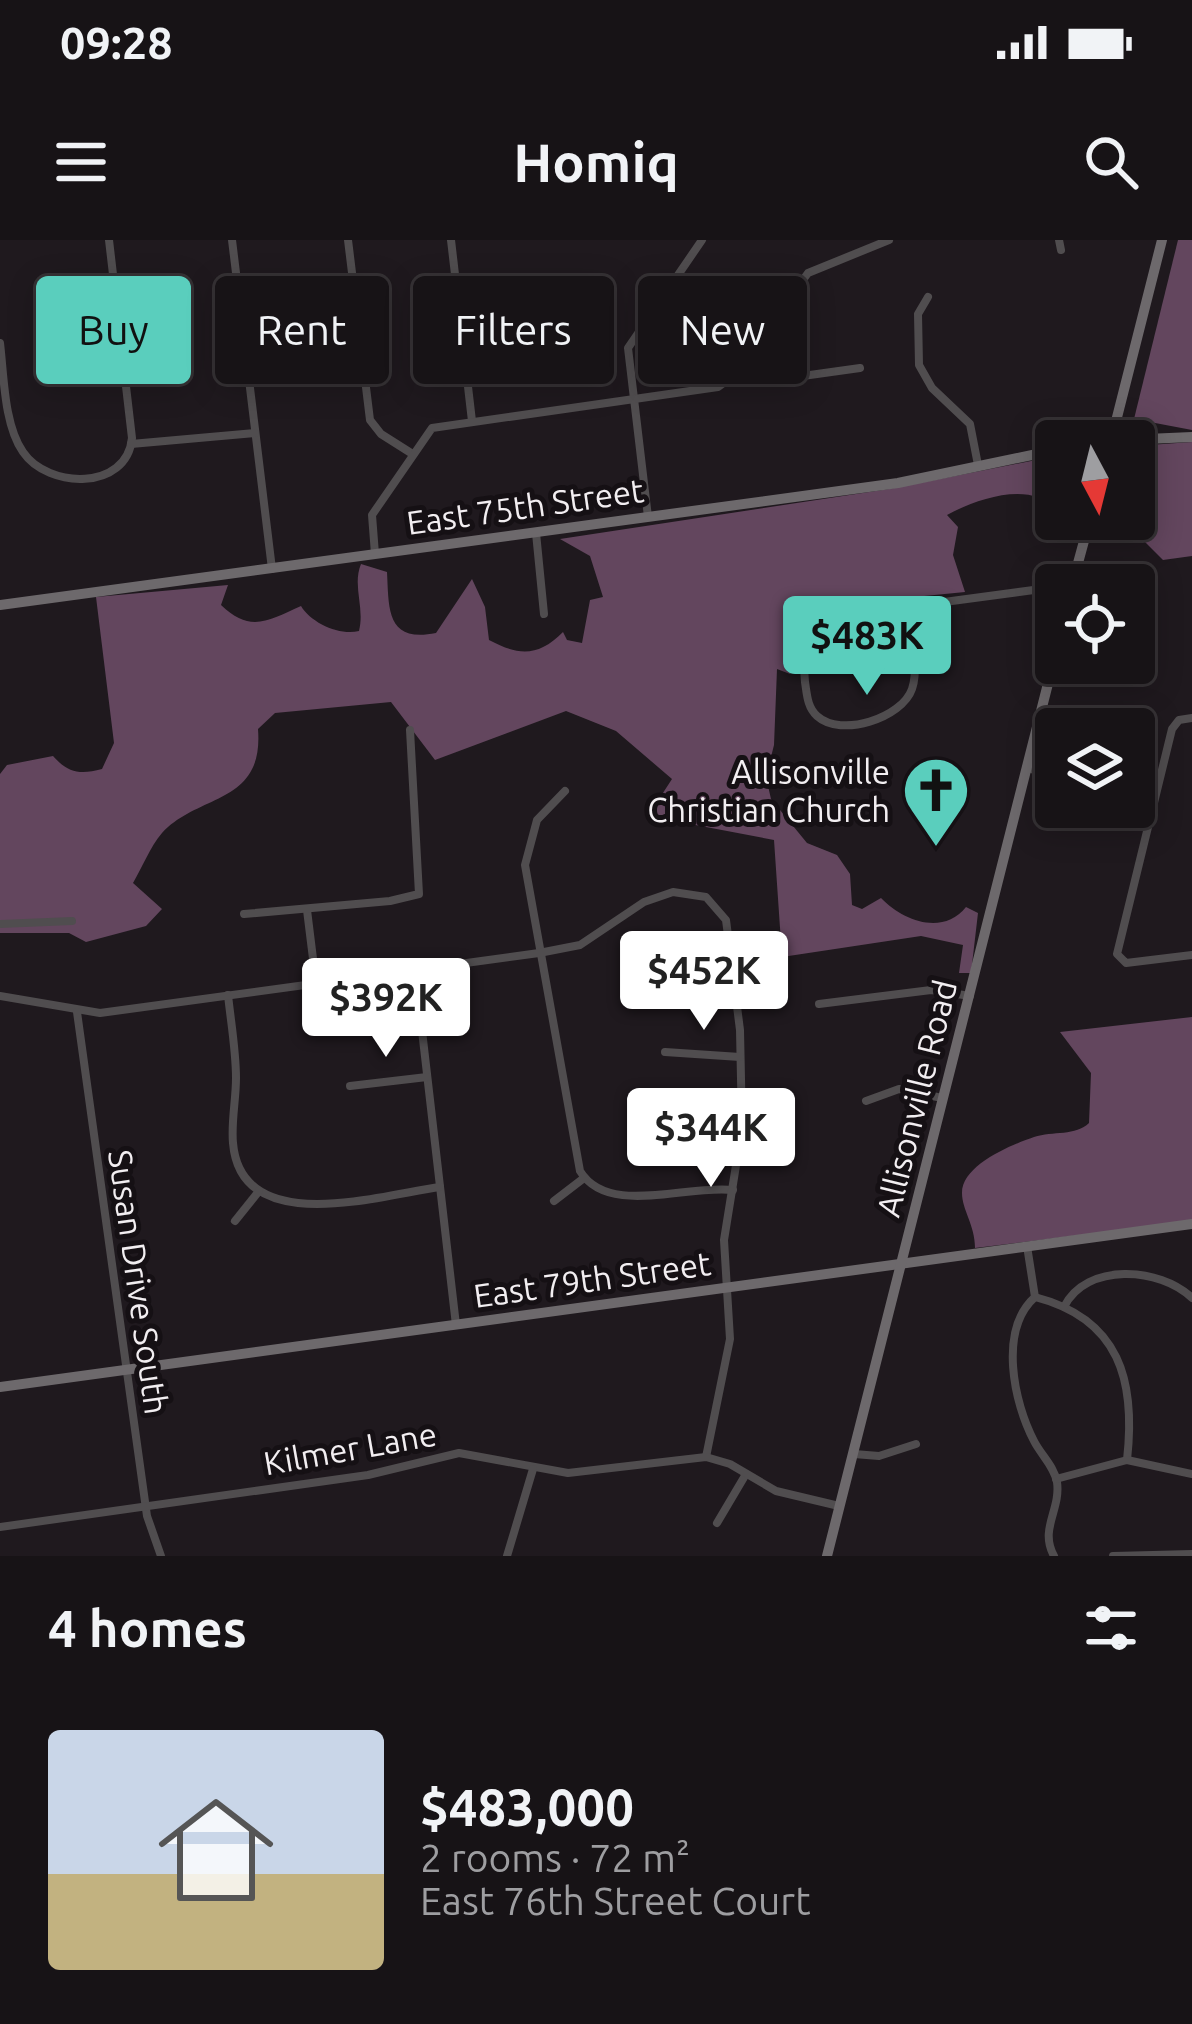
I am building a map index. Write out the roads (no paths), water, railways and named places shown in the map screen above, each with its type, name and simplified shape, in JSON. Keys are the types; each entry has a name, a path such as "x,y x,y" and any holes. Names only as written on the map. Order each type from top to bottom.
{"street":[{"path":"0,343 20,447 43,470 78,479 112,471 131,443 109,240"},
{"path":"232,240 272,569"},
{"path":"349,240 370,420 381,434 411,453"},
{"path":"451,240 455,276"},
{"path":"647,517 630,341 702,240"},
{"path":"805,276 889,240"},
{"path":"1116,420 1162,240"},
{"path":"928,297 918,314 916,341 925,378 972,429 978,465"},
{"path":"807,375 860,368"},
{"path":"467,384 472,421"},
{"path":"375,554 372,515 411,453 433,428 721,384"},
{"path":"131,443 255,433"},
{"path":"1155,438 1192,436"},
{"name":"East 75th Street","path":"0,605 898,483 1035,454"},
{"path":"536,531 544,614"},
{"path":"907,607 914,678 904,704 880,718 839,724 820,719 808,702 804,668 816,634 843,616 907,607 1035,590"},
{"name":"Allisonville Road","path":"827,1556 1048,684"},
{"path":"1155,796 1175,723 1192,718"},
{"path":"244,914 390,902 422,889 410,730"},
{"path":"1028,768 1035,770"},
{"path":"565,790 537,820 526,853 539,953 584,1178 616,1196 694,1187 733,1190"},
{"path":"1148,828 1119,959 1192,956"},
{"path":"0,996 21,995 77,1012 539,953 588,941 644,902 673,892 706,897 724,914 740,1057 742,1123 725,1234 729,1345 706,1457"},
{"path":"307,910 316,983"},
{"path":"0,924 72,921"},
{"path":"415,970 456,1324"},
{"path":"819,1004 915,991 970,996"},
{"path":"228,995 236,1073 234,1148 243,1173 259,1191 280,1202 303,1205 440,1187"},
{"name":"Susan Drive South","path":"77,1012 146,1506 161,1556"},
{"path":"665,1052 740,1057"},
{"path":"350,1086 428,1077"},
{"path":"866,1101 899,1089 944,1099"},
{"path":"554,1201 584,1178"},
{"path":"235,1221 259,1191"},
{"name":"East 79th Street","path":"0,1387 1192,1224"},
{"path":"1027,1246 1035,1298 1015,1332 1017,1387 1031,1436 1056,1479 1047,1529 1054,1556"},
{"path":"1064,1307 1077,1289 1104,1277 1161,1279 1192,1298"},
{"path":"1035,1298 1064,1307 1098,1332 1121,1366 1132,1405 1127,1460"},
{"path":"854,1454 873,1456 916,1444"},
{"name":"Kilmer Lane","path":"0,1526 374,1474 459,1453 574,1473 706,1457 776,1491 841,1507"},
{"path":"1056,1479 1127,1460 1192,1474"},
{"path":"507,1556 532,1469"},
{"path":"717,1523 746,1474"},
{"path":"1113,1556 1192,1554"}],"place":[{"name":"Allisonville Christian Church","path":"936,849"}]}
